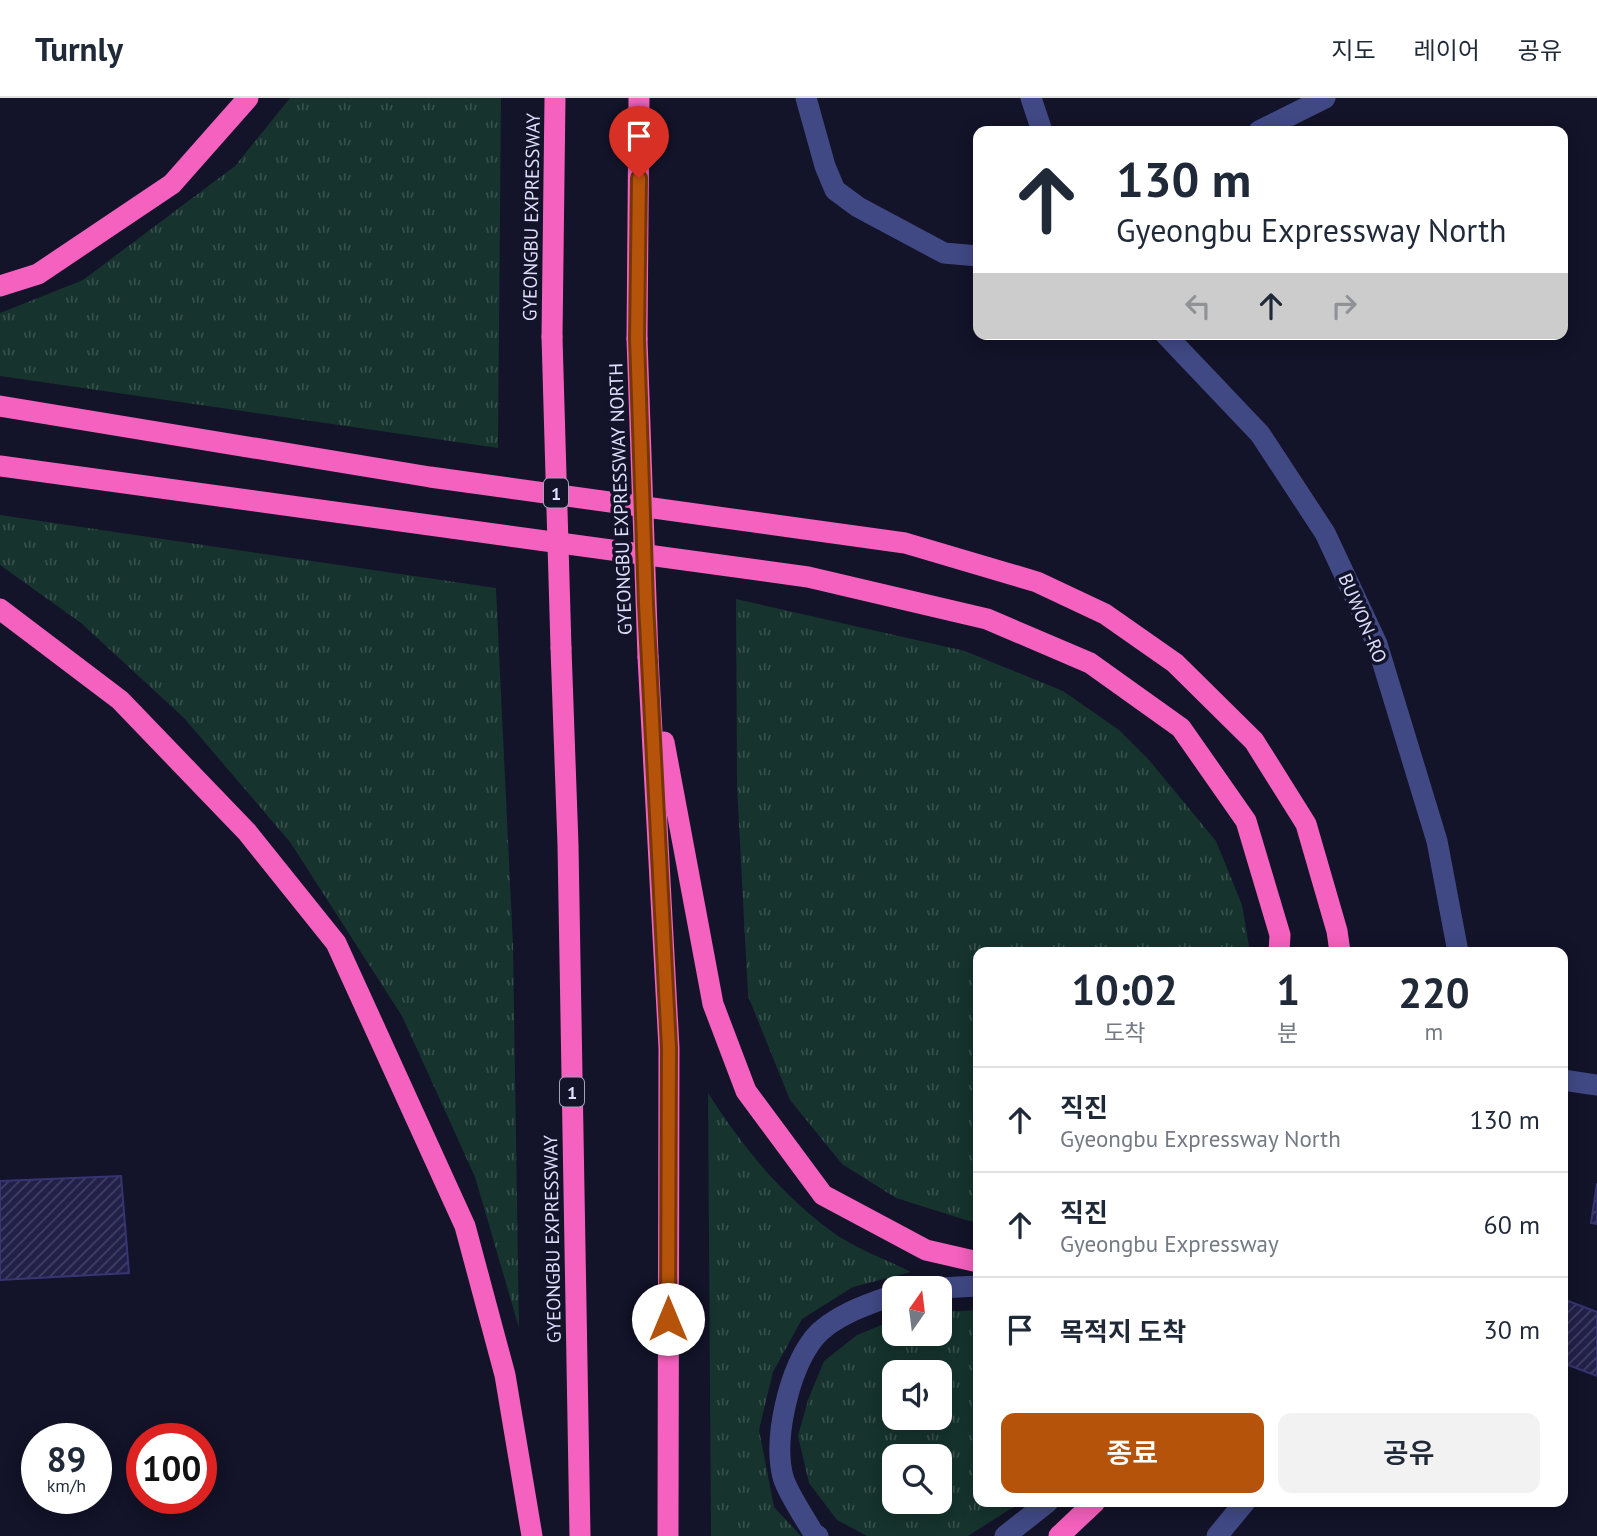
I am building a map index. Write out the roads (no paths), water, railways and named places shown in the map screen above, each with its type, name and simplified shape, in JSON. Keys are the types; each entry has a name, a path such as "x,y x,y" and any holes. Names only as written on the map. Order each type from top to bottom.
{"highway":[{"path":"0,286 38,274 172,184 248,98"},
{"name":"GYEONGBU EXPRESSWAY","path":"555,98 552,337 568,845 580,1536"},
{"name":"GYEONGBU EXPRESSWAY NORTH","path":"639,98 637,339 648,657"},
{"path":"0,406 430,477 905,543 1037,582 1105,614 1175,663 1254,741 1306,824 1339,947"},
{"path":"0,466 808,577 987,619 1090,663 1181,728 1245,821 1280,935 1279,947"},
{"path":"0,609 120,700 247,832 336,943 465,1226 505,1375 533,1536"},
{"path":"648,657 713,1004 746,1091 823,1195 926,1250 973,1261"},
{"path":"648,657 669,1048 668,1536"},
{"path":"1059,1536 1090,1507"}],"street":[{"path":"806,98 825,166 835,190 858,207 944,253 973,256"},
{"path":"1031,98 1040,126"},
{"path":"1269,126 1325,98"},
{"name":"BUWON-RO","path":"1171,340 1260,434 1325,533 1377,644 1437,841 1457,947"},
{"path":"1568,1081 1597,1085"},
{"path":"952,1287 973,1286"},
{"path":"818,1536 814,1534 783,1478 779,1432 793,1379 815,1338 851,1311 882,1299"},
{"path":"1004,1536 1042,1507"},
{"path":"1217,1536 1241,1507"}]}
